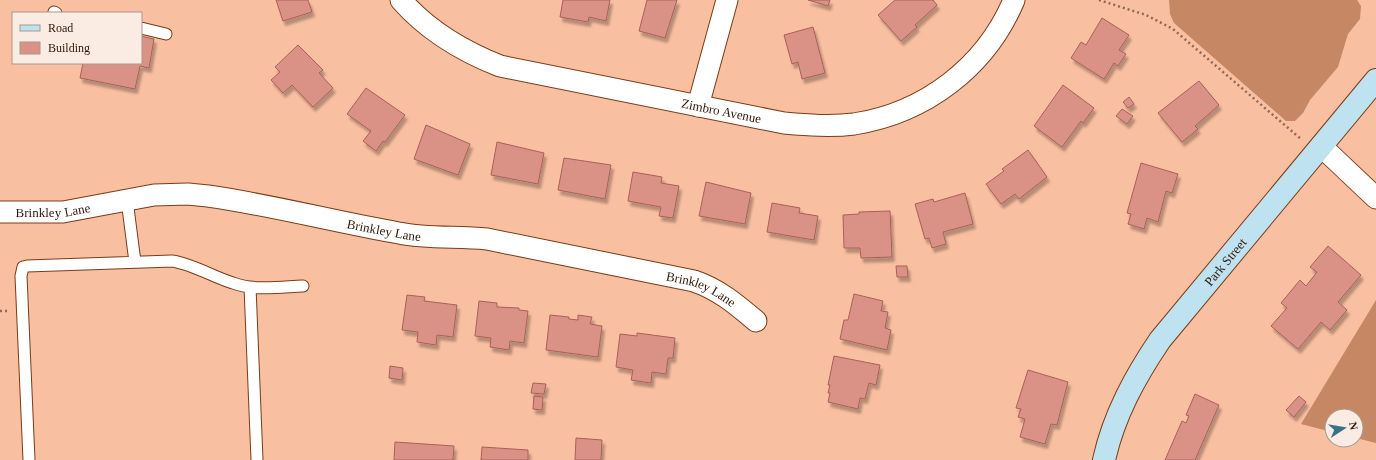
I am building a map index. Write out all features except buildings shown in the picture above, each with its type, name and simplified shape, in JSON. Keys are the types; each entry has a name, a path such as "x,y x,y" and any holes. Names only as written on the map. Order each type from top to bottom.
{"street":[{"name":"Zimbro Avenue","path":"401,0 412,13 439,35 474,55 500,66 784,124 819,126 854,124 888,116 907,110 935,95 955,80 977,58 992,39 1014,0"},
{"path":"698,106 727,0"},
{"name":"Park Street","path":"1104,460 1121,407 1139,372 1160,340 1376,80"},
{"path":"1318,149 1376,198"},
{"name":"Brinkley Lane","path":"0,212 64,212 154,195 188,194 208,196 399,233 432,237 487,239 694,281 710,287 726,296 756,321"}],"lane":[{"path":"142,28 166,34"},
{"path":"127,200 135,262"},
{"path":"29,460 21,271 27,266 179,262 233,283 250,287 303,286"},
{"path":"250,287 257,460"}],"path":[{"path":"1099,0 1146,15 1173,29 1318,149"}],"shaded area":[{"path":"1169,0 1357,0 1361,6 1360,19 1348,34 1338,67 1310,100 1303,113 1295,121 1286,121 1174,23 1170,14"},
{"path":"1376,300 1376,443 1364,440 1364,408 1324,408 1324,430 1301,424"}]}
